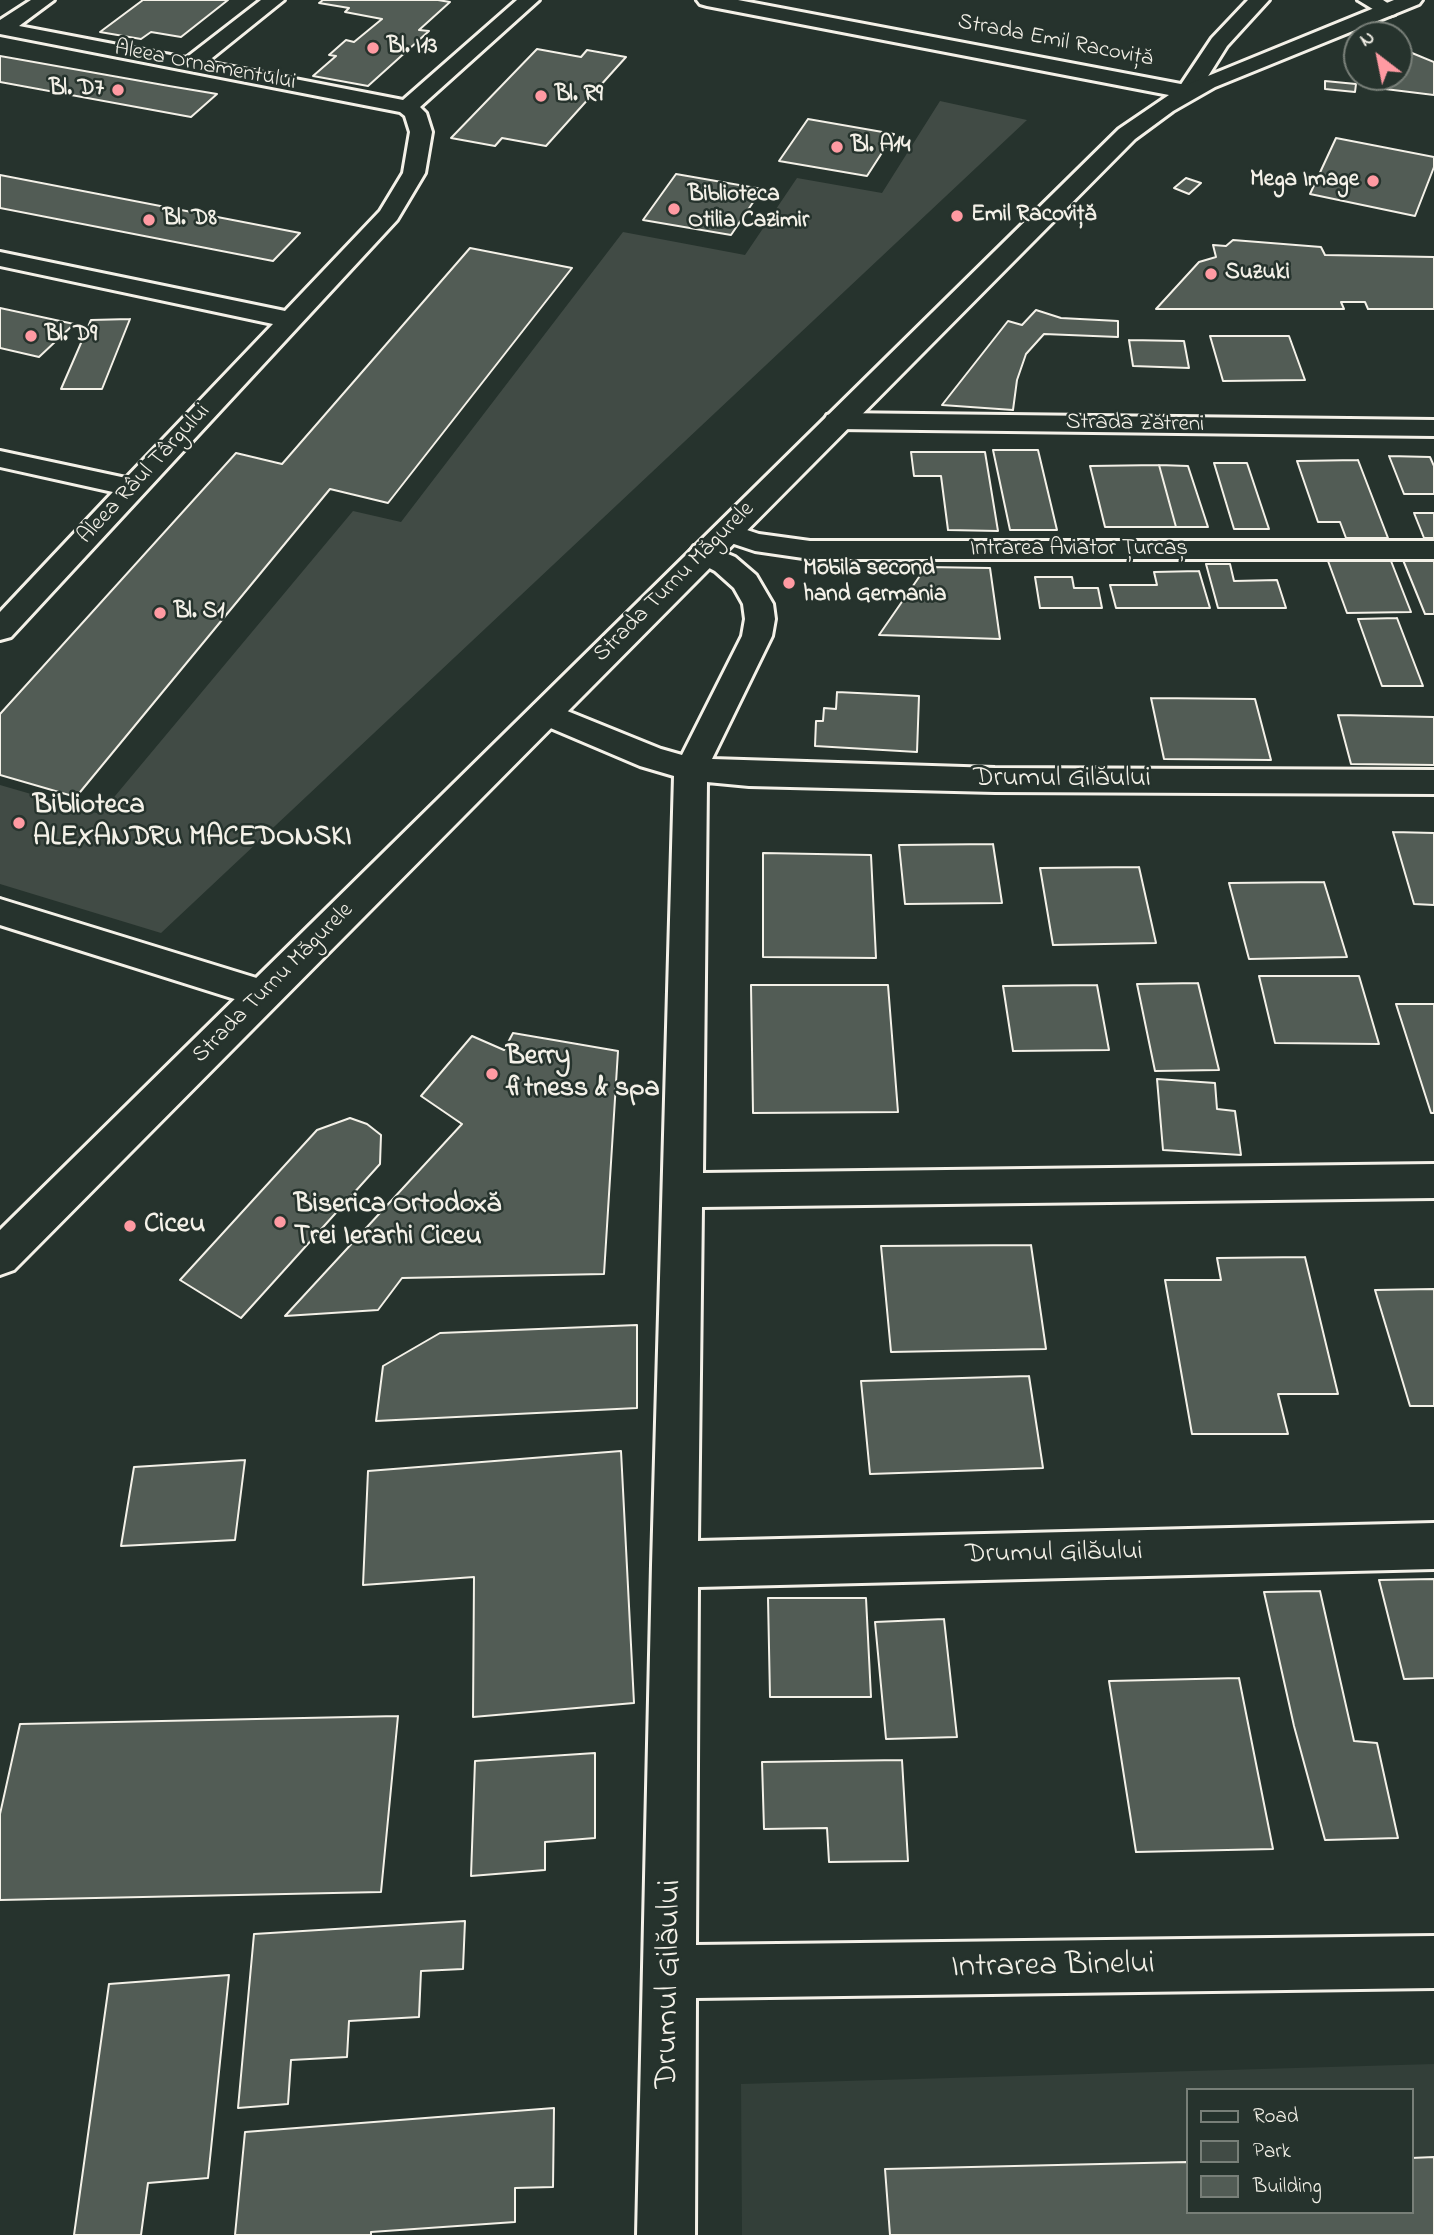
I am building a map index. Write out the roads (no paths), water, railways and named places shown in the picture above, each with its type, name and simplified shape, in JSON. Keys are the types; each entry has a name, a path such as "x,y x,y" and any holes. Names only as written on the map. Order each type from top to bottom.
{"street":[{"name":"Aleea Ornamentului","path":"1,28 44,0"},
{"path":"190,65 274,0"},
{"path":"407,107 529,0"},
{"name":"Strada Emil Racoviță","path":"707,0 1187,92"},
{"path":"1187,92 1219,42 1259,0"},
{"path":"1368,0 1388,10"},
{"name":"Strada Turnu Măgurele","path":"0,1257 1113,147 1144,120 1187,92 1224,74 1412,0"},
{"name":"Aleea Ornamentului","path":"1,28 407,107"},
{"name":"Aleea Râul Târgului","path":"0,630 389,215 404,194 414,173 421,132 415,113 407,107"},
{"path":"0,260 291,320"},
{"name":"Strada Zătreni","path":"837,421 1434,428"},
{"path":"0,458 132,488"},
{"name":"Intrarea Aviator Țurcaș","path":"726,532 755,542 810,550 1434,550"},
{"name":"Drumul Gilăului","path":"666,2235 672,1972 675,1565 691,769 757,636 760,619 758,604 746,582 704,553"},
{"name":"Drumul Gilăului","path":"545,713 622,748 691,769 812,777 908,779 1434,782"},
{"path":"0,912 263,995"},
{"path":"682,1190 1434,1181"},
{"name":"Drumul Gilăului","path":"675,1565 1434,1546"},
{"name":"Intrarea Binelui","path":"672,1972 1434,1962"}],"place":[{"name":"Bl. I13","path":"373,48"},
{"name":"Bl. D7","path":"118,90"},
{"name":"Bl. R9","path":"541,96"},
{"name":"Bl. A14","path":"837,147"},
{"name":"Mega Image","path":"1373,181"},
{"name":"Biblioteca Otilia Cazimir","path":"674,209"},
{"name":"Emil Racoviță","path":"957,216"},
{"name":"Bl. D8","path":"149,220"},
{"name":"Suzuki","path":"1211,274"},
{"name":"Bl. D9","path":"31,336"},
{"name":"Mobila second hand Germania","path":"789,583"},
{"name":"Bl. S1","path":"160,613"},
{"name":"Biblioteca ALEXANDRU MACEDONSKI","path":"19,823"},
{"name":"Berry fitness & spa","path":"492,1074"},
{"name":"Biserica Ortodoxă Trei Ierarhi Ciceu","path":"280,1222"},
{"name":"Ciceu","path":"130,1226"}]}
